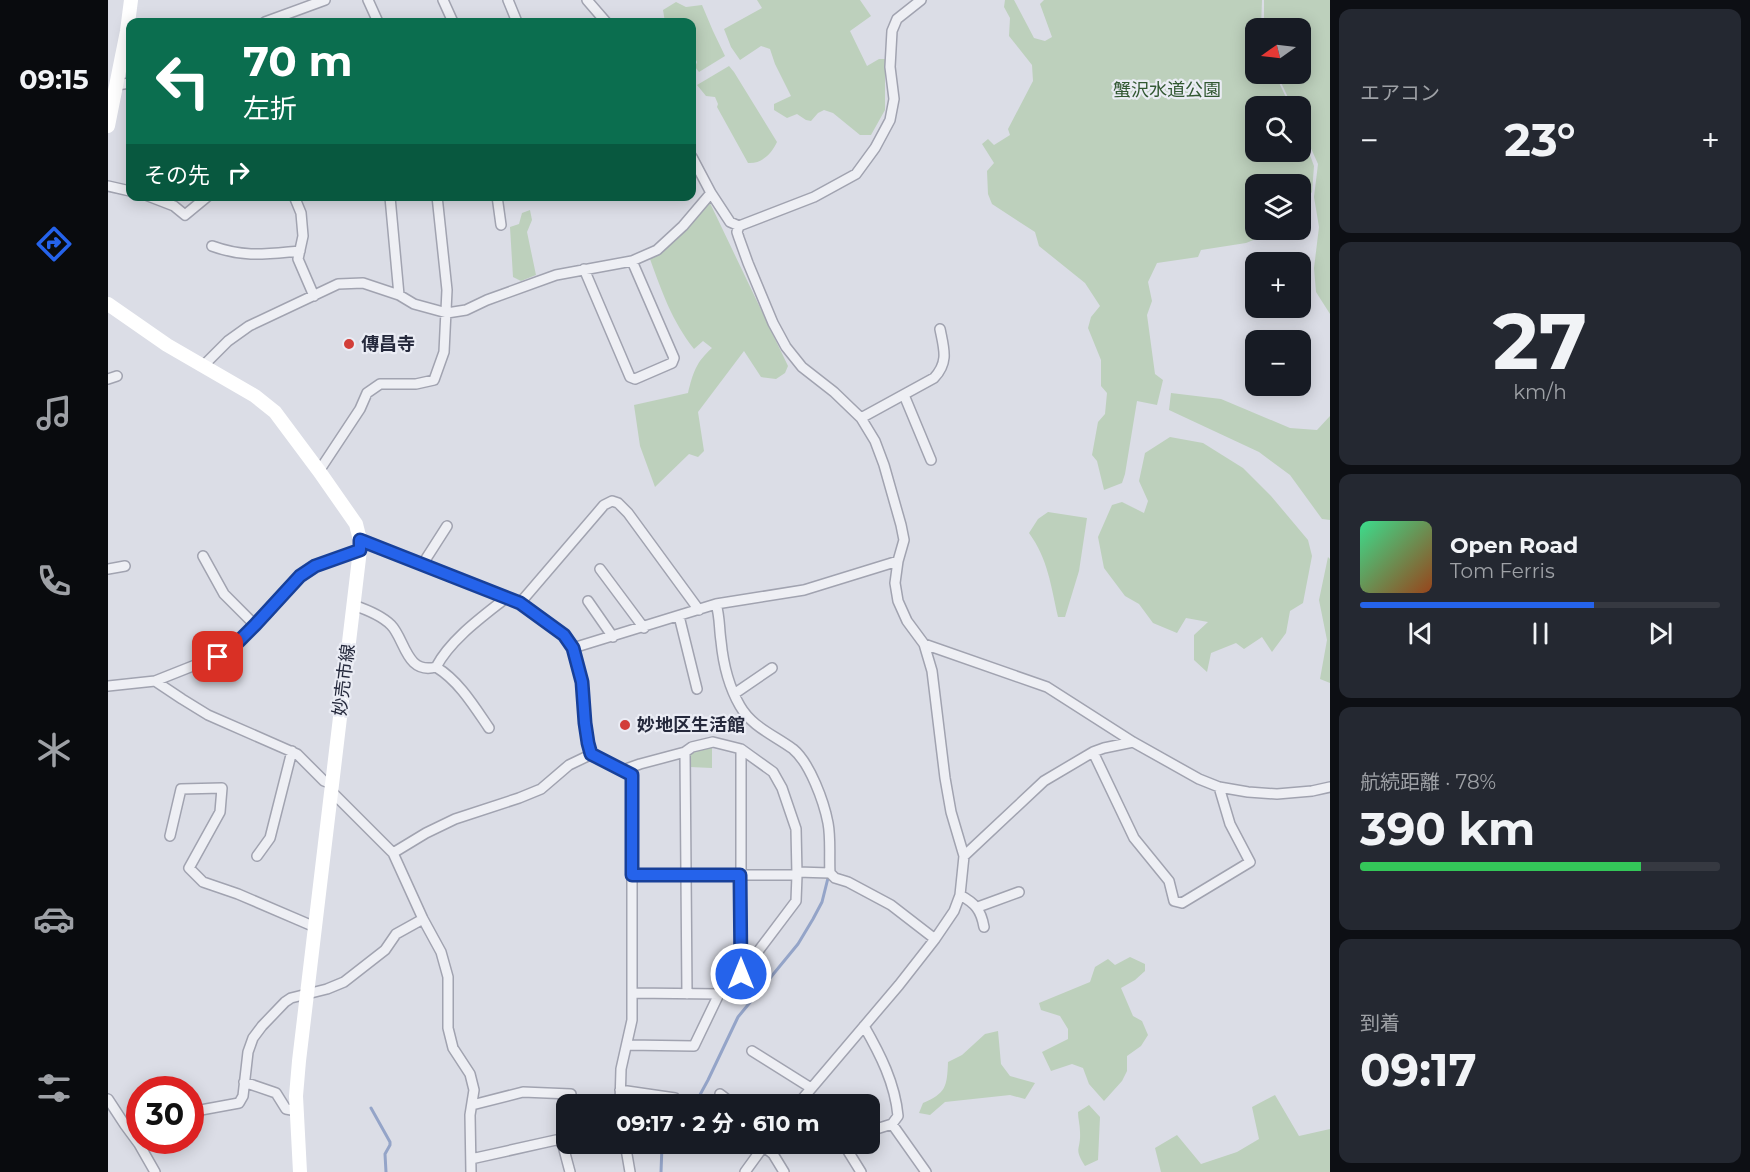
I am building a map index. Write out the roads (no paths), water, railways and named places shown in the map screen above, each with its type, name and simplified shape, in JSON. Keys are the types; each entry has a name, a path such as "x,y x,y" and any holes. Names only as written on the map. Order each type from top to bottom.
{"main road":[{"path":"129,18 131,0"},
{"path":"108,126 124,84 126,49"},
{"path":"108,304 167,345 255,396 275,412 356,524 360,545"},
{"name":"妙売市線","path":"300,1172 297,1111 299,1061 360,545"}],"street":[{"path":"277,18 325,0"},
{"path":"368,0 376,18"},
{"path":"443,0 451,18"},
{"path":"508,0 515,18"},
{"path":"587,0 603,18"},
{"path":"696,165 730,222 739,226 814,197 856,174 875,148 890,120 894,99 890,67 892,31 897,19 921,0"},
{"path":"108,186 126,190"},
{"path":"203,366 228,341 249,326 338,284 363,283 399,295 414,304 447,313 466,310 556,275 632,261 657,250 683,226 711,193"},
{"path":"161,201 174,206 185,215 201,201"},
{"path":"296,201 301,213 303,236 298,259 299,266 314,296"},
{"path":"390,201 399,295"},
{"path":"319,471 360,409 367,393 380,384 416,384 434,380 444,352 447,313 447,290 437,201"},
{"path":"498,201 501,225"},
{"path":"739,226 739,238 748,263 773,323 786,346 802,367 834,392 861,418 875,441 904,540 895,583 898,601 906,621 924,644 932,670 945,778 951,812 964,856 960,895 954,911 935,939 806,1094"},
{"path":"212,246 225,251 254,255 300,251"},
{"path":"584,270 630,376 635,379 672,363 674,358 632,261"},
{"path":"861,418 934,378 943,369 944,350 940,329"},
{"path":"904,395 931,460"},
{"path":"520,603 604,505 612,501 618,503 628,513 699,610"},
{"path":"422,565 447,526"},
{"path":"108,686 155,681 218,657 239,641 300,576 315,566 360,545 422,565 520,603 564,635 573,648 582,682 585,723 591,754 632,775 632,1020 621,1069 620,1094"},
{"path":"203,556 224,594 255,625"},
{"path":"573,648 613,638 716,604 804,590 898,561"},
{"path":"108,569 125,566"},
{"path":"600,569 644,627"},
{"path":"353,605 366,609 391,625 417,665 428,669 436,666 472,624 506,598"},
{"path":"588,601 613,638"},
{"path":"716,604 720,617 721,648 734,694 741,708 754,724 771,733 795,751 812,775 828,823 830,873 835,878 848,882 891,904 935,939"},
{"path":"679,616 697,689"},
{"path":"924,644 1047,687 1133,742 1219,788 1277,794 1330,787"},
{"path":"436,666 455,682 489,728"},
{"path":"734,694 772,668"},
{"path":"155,681 208,715 297,754 393,853 441,952 448,977 447,1028 453,1048 470,1074 474,1090 470,1114 471,1172"},
{"path":"623,770 713,742 741,749 772,772 782,788 796,829 797,874 796,902 741,974 719,994 694,1046 627,1045"},
{"path":"964,856 1044,780 1093,752 1133,742"},
{"path":"741,749 741,974"},
{"path":"257,856 270,838 292,751"},
{"path":"685,752 687,994"},
{"path":"1093,752 1134,838 1169,881 1174,901 1182,903 1250,862 1230,824 1219,788"},
{"path":"393,853 455,819 541,789 568,765 591,754"},
{"path":"170,836 181,789 222,788 220,812 189,868 203,882 238,894 315,927"},
{"path":"632,875 830,873"},
{"path":"978,907 1019,892"},
{"path":"960,895 978,907 984,927"},
{"path":"204,1109 239,1103 243,1096 248,1052 254,1038 262,1026 291,998 344,982 385,950 396,934 423,919"},
{"path":"632,993 719,994"},
{"path":"864,1026 890,1078 897,1103 898,1116 892,1124 880,1128"},
{"path":"752,1051 811,1088"},
{"path":"244,1082 276,1093 286,1109 297,1111"},
{"path":"620,1090 648,1094"},
{"path":"472,1105 514,1093 571,1094"},
{"path":"108,1099 154,1172"},
{"path":"892,1124 926,1172"},
{"path":"471,1159 556,1140 562,1142 570,1172"},
{"path":"627,1154 630,1172"},
{"path":"745,1172 758,1154"},
{"path":"773,1154 784,1172"},
{"path":"849,1154 861,1172"}],"waterway":[{"path":"700,1094 738,1017 798,944 813,919 822,902 828,878"},
{"path":"371,1108 390,1142 385,1154 386,1172"},
{"path":"661,1172 662,1154"}],"place":[{"name":"傳昌寺","path":"349,344"},
{"name":"妙地区生活館","path":"625,725"}],"park label":[{"name":"蟹沢水道公園","path":"1167,90"}]}
